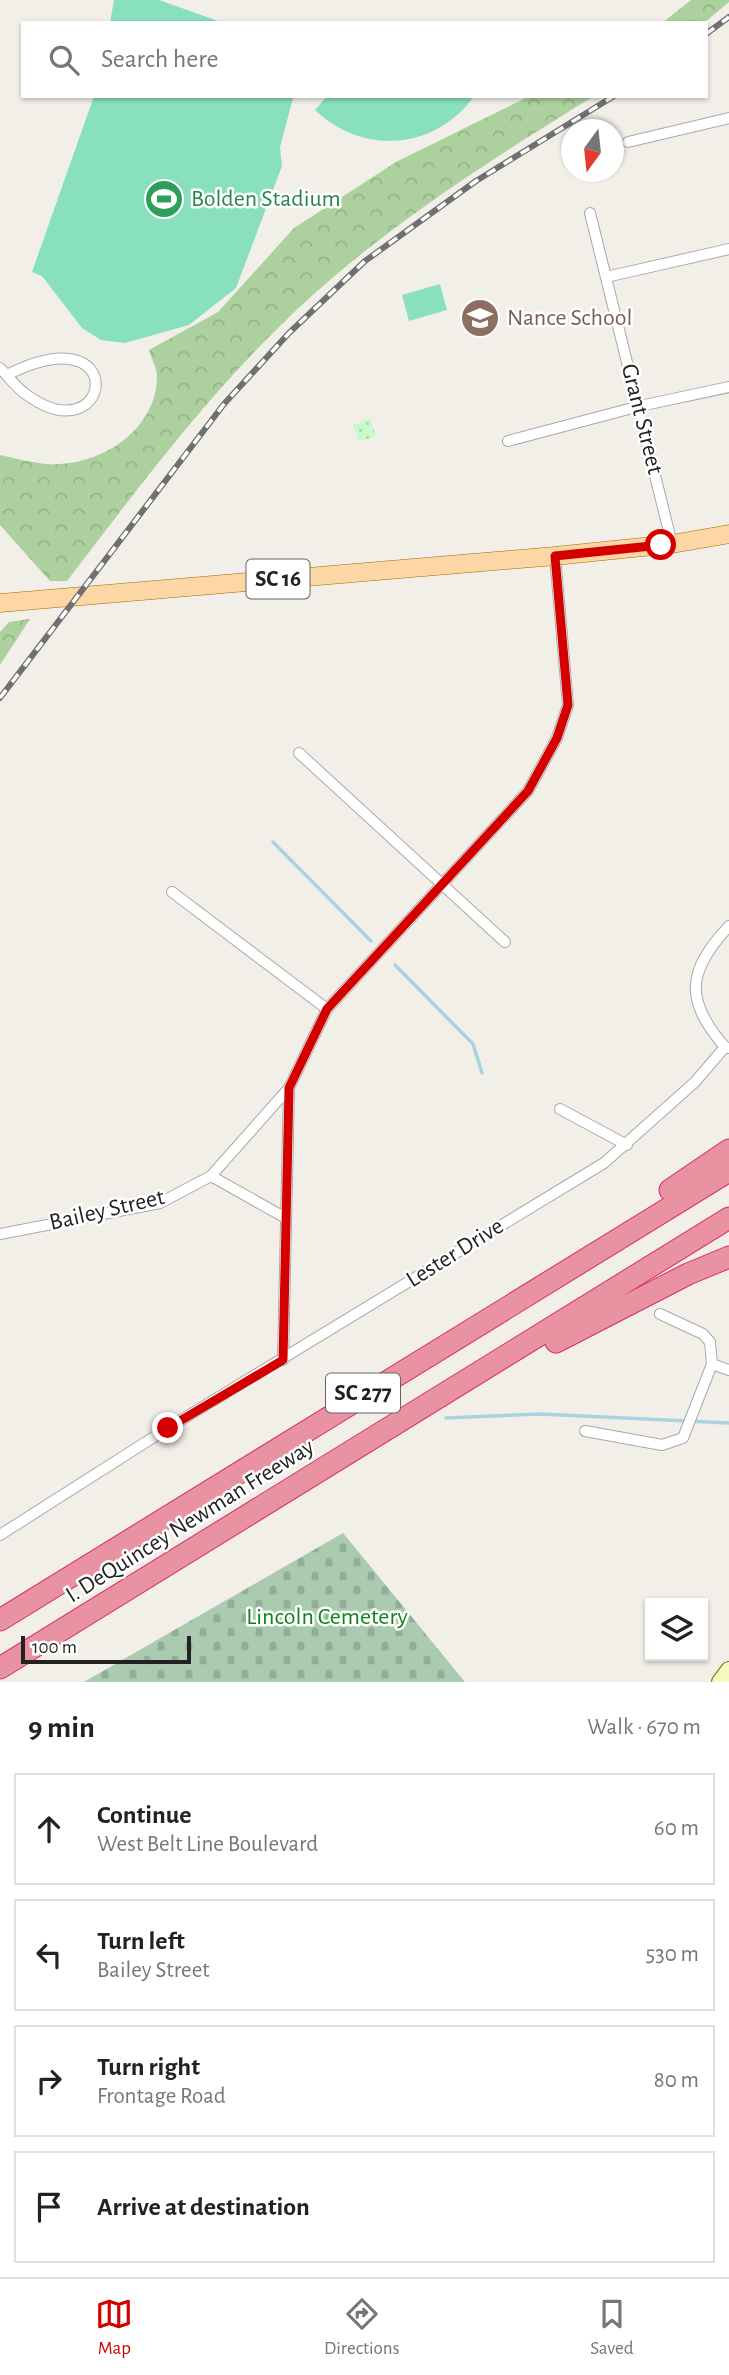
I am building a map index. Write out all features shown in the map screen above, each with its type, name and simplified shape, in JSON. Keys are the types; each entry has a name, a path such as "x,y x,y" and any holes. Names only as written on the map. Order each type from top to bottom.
{"highway":[{"path":"463,1332 514,1290 729,1150"},
{"name":"I. DeQuincey Newman Freeway","path":"0,1620 463,1332 729,1171"},
{"name":"I. DeQuincey Newman Freeway","path":"0,1668 729,1219"},
{"path":"458,1386 518,1362 688,1274 729,1257"}],"main road":[{"name":"SC 16","path":"0,603 555,556 672,544 729,534"},
{"path":"720,1682 729,1670"}],"street":[{"path":"628,142 729,118"},
{"name":"Grant Street","path":"590,213 640,406 672,544"},
{"path":"606,277 729,249"},
{"path":"69,358 90,368 97,378 97,389 92,400 82,408 61,409 29,397 4,372 31,364 69,358"},
{"path":"508,440 640,406 729,387"},
{"name":"Bailey Street","path":"0,1234 160,1203 211,1176 289,1088 327,1009 528,791 557,738 568,705 555,556"},
{"path":"299,753 505,942"},
{"path":"172,892 327,1009"},
{"path":"727,1047 701,1016 695,989 698,972 716,940 729,926"},
{"name":"Lester Drive","path":"0,1535 168,1428 604,1163 695,1083 727,1047"},
{"name":"Bailey Street","path":"283,1360 284,1217 289,1088"},
{"path":"560,1109 627,1145"},
{"path":"211,1176 284,1217"},
{"path":"585,1431 662,1445 683,1438 712,1364 710,1342 703,1334 660,1314"},
{"path":"712,1364 729,1370"}],"green space":[{"path":"114,0 159,0 218,21 110,21"},
{"path":"691,0 729,0 706,21 665,21"},
{"name":"Bolden Stadium","path":"93,98 293,98 280,147 282,166 236,288 189,325 125,343 101,340 82,328 42,276 32,272"},
{"path":"325,98 472,98 458,114 440,127 420,136 398,140 376,140 355,135 334,125 315,110"},
{"path":"526,98 591,98 427,205 347,265 310,298 218,391 141,484 67,581 50,581 0,525 0,455 48,464 67,463 87,459 122,442 136,429 154,396 157,373 149,350 218,312 294,228 396,162"},
{"path":"440,284 447,310 409,321 402,295"},
{"path":"370,418 376,436 359,442 353,425"},
{"path":"30,619 0,665 0,632 9,622"},
{"name":"Lincoln Cemetery","path":"343,1533 465,1682 84,1682"}],"waterway":[{"path":"273,842 371,941"},
{"path":"395,965 473,1044 482,1073"},
{"path":"446,1418 540,1414 729,1423"}],"railway":[{"path":"708,33 729,17"},
{"path":"0,698 224,404 289,333 365,261 476,181 611,98"}],"place":[{"name":"Bolden Stadium","path":"164,199"},
{"name":"Nance School","path":"480,318"}],"route":[{"path":"168,1428 283,1360 284,1217 289,1088 327,1009 528,791 557,738 568,705 555,556 661,545"}]}
